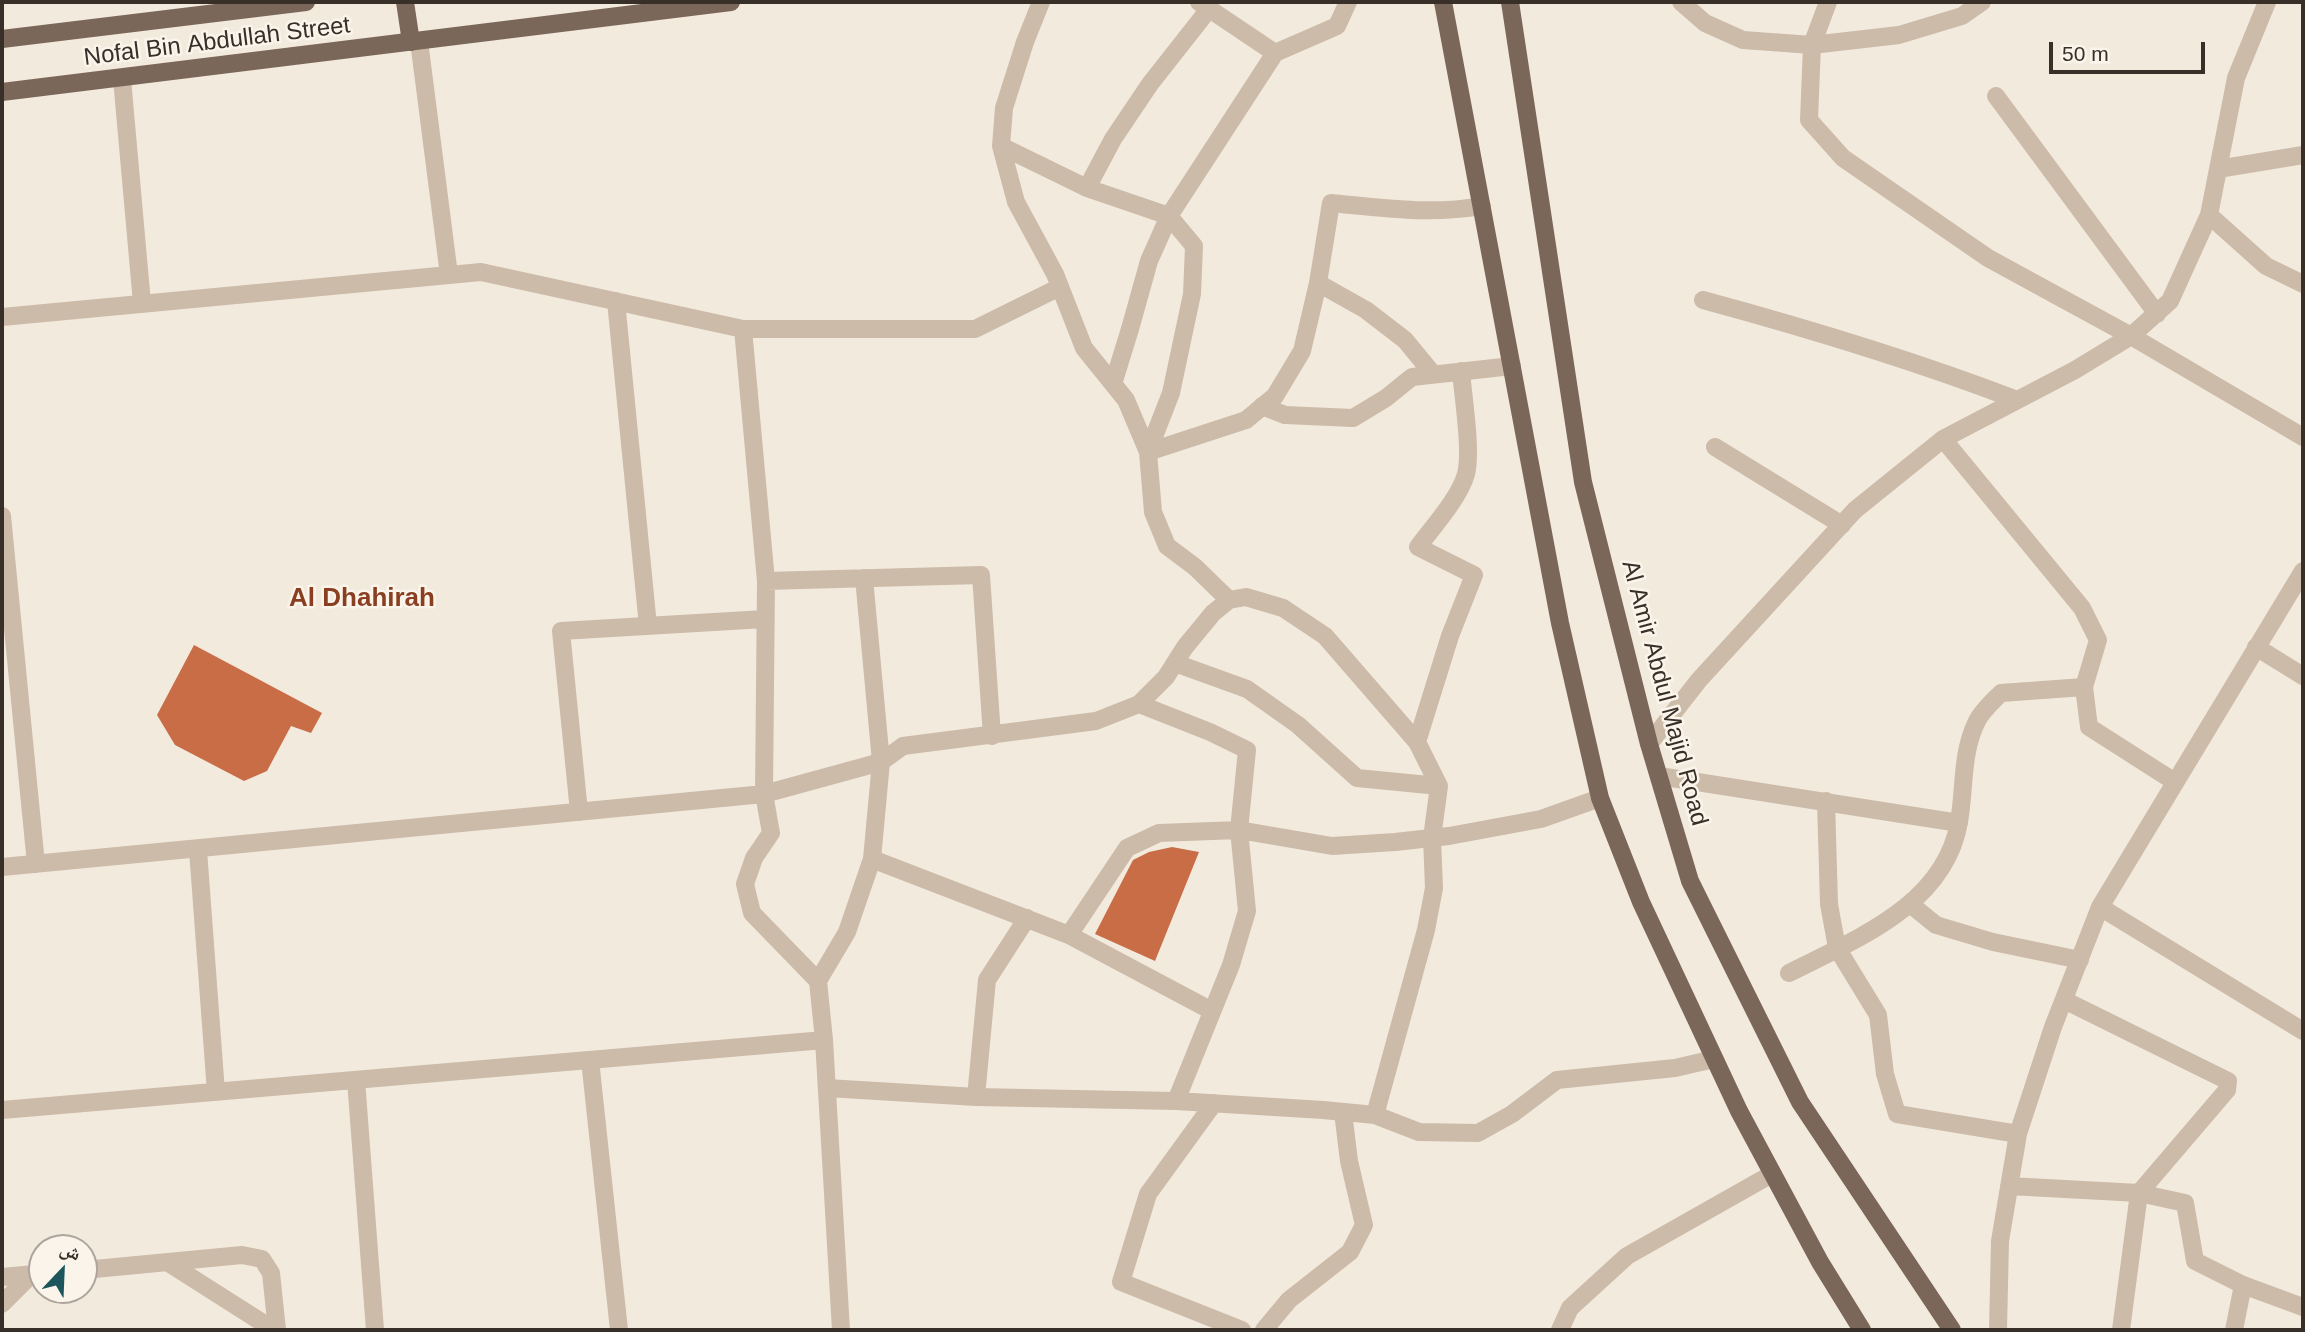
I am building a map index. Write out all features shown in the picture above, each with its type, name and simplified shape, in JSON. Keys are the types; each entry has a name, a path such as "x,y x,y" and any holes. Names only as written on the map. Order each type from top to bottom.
{"main road":[{"path":"2,39 306,2"},
{"path":"405,2 415,42"},
{"name":"Nofal Bin Abdullah Street","path":"2,92 731,2"},
{"path":"1443,2 1560,623 1600,799 1641,902 1714,1059 1820,1262 1862,1330"},
{"name":"Al Amir Abdul Majid Road","path":"1510,2 1583,482 1649,744 1690,881 1800,1102 1952,1330"}],"street":[{"path":"1041,2 1004,107 1001,146 1016,202 1060,287 1084,348 1126,400 1148,452 1153,512 1167,547 1195,567 1229,600"},
{"path":"1113,384 1149,261 1170,216 1275,53 1337,26 1348,2"},
{"path":"1681,2 1705,23 1743,40 1812,45 1899,35 1962,16 1982,2"},
{"path":"1828,2 1812,45 1809,120 1843,158 1988,258 2131,336 2303,437"},
{"path":"1649,744 1699,680 1854,510 1943,439 2075,370 2131,336 2171,302 2209,215 2236,78 2267,2"},
{"path":"1087,188 1113,139 1204,5 1275,53"},
{"path":"415,42 449,275"},
{"path":"122,79 142,303"},
{"path":"1996,96 2157,314"},
{"path":"1001,146 1087,188 1170,216 1194,246 1192,294 1171,393 1148,452"},
{"path":"2218,169 2303,155"},
{"path":"1148,452 1246,420 1275,396 1302,351 1318,283 1331,203 1449,211 1482,206"},
{"path":"2209,215 2266,266 2303,284"},
{"path":"2,317 481,272 743,329 975,329 1060,287"},
{"path":"1318,283 1366,310 1405,340 1433,374"},
{"path":"1703,300 1838,337 1953,375 2017,400"},
{"path":"616,301 648,626"},
{"path":"743,329 765,581 764,794 771,833 754,858 745,884 752,913 818,981"},
{"path":"1262,406 1284,415 1353,418 1386,398 1412,377 1512,366"},
{"path":"1417,742 1450,636 1474,575 1418,547 1449,506 1466,474 1467,436 1461,371"},
{"path":"1943,439 2082,608 2098,640 2084,687 2089,727 2175,782"},
{"path":"1715,447 1842,525"},
{"path":"2,516 36,864"},
{"path":"1998,1330 2000,1241 2018,1134 2064,1000 2100,907 2303,571"},
{"path":"765,581 981,575 992,736"},
{"path":"841,1330 824,1040 818,981 847,932 872,859 881,762 864,578"},
{"path":"2,867 764,794 881,762 903,747 1096,722 1139,704 1166,677 1213,613 1229,600 1246,597 1283,608 1325,636 1417,742 1439,786 1432,838 1434,888 1426,930 1376,1115"},
{"path":"579,812 561,631 765,619"},
{"path":"2256,647 2303,676"},
{"path":"1175,663 1247,689 1298,725 1357,778 1439,786"},
{"path":"1789,973 1869,932 1910,904 1945,865 1959,823 1965,761 1977,720 2001,692 2084,687"},
{"path":"1139,704 1247,750 1239,830 1247,911 1231,965 1176,1101"},
{"path":"1659,776 1959,823"},
{"path":"1069,935 1127,848 1158,833 1239,830 1332,846 1432,838 1541,819 1600,799"},
{"path":"1826,801 1829,904 1837,948 1878,1015 1885,1074 1897,1114 2018,1134"},
{"path":"198,850 216,1092"},
{"path":"872,859 1069,935 1212,1011"},
{"path":"1910,904 1937,925 1993,942 2080,960"},
{"path":"2100,907 2303,1031"},
{"path":"976,1097 987,981 1027,918"},
{"path":"2064,1000 2228,1081 2227,1090 2139,1193 2121,1330"},
{"path":"2,1110 824,1040"},
{"path":"827,1088 976,1097 1176,1101 1343,1111 1376,1115 1419,1132 1478,1133 1512,1114 1557,1080 1675,1068 1714,1059"},
{"path":"590,1060 619,1330"},
{"path":"356,1080 375,1330"},
{"path":"1214,1103 1148,1194 1121,1282 1242,1330"},
{"path":"1264,1330 1289,1300 1350,1252 1364,1225 1349,1161 1343,1111"},
{"path":"1560,1330 1570,1308 1627,1256 1772,1174"},
{"path":"2009,1185 2139,1193 2185,1203 2195,1261 2243,1285 2303,1307"},
{"path":"98,1268 242,1255 262,1259 271,1273 275,1330"},
{"path":"167,1262 275,1330"},
{"path":"2,1277 28,1275"},
{"path":"2,1304 28,1281"},
{"path":"2234,1330 2243,1285"}],"building":[{"path":"194,645 322,713 311,733 291,726 267,771 244,781 175,745 157,715"},
{"path":"1172,847 1199,852 1155,961 1095,934 1133,860 1149,852"}],"district":[{"name":"Al Dhahirah","path":"362,599"}]}
